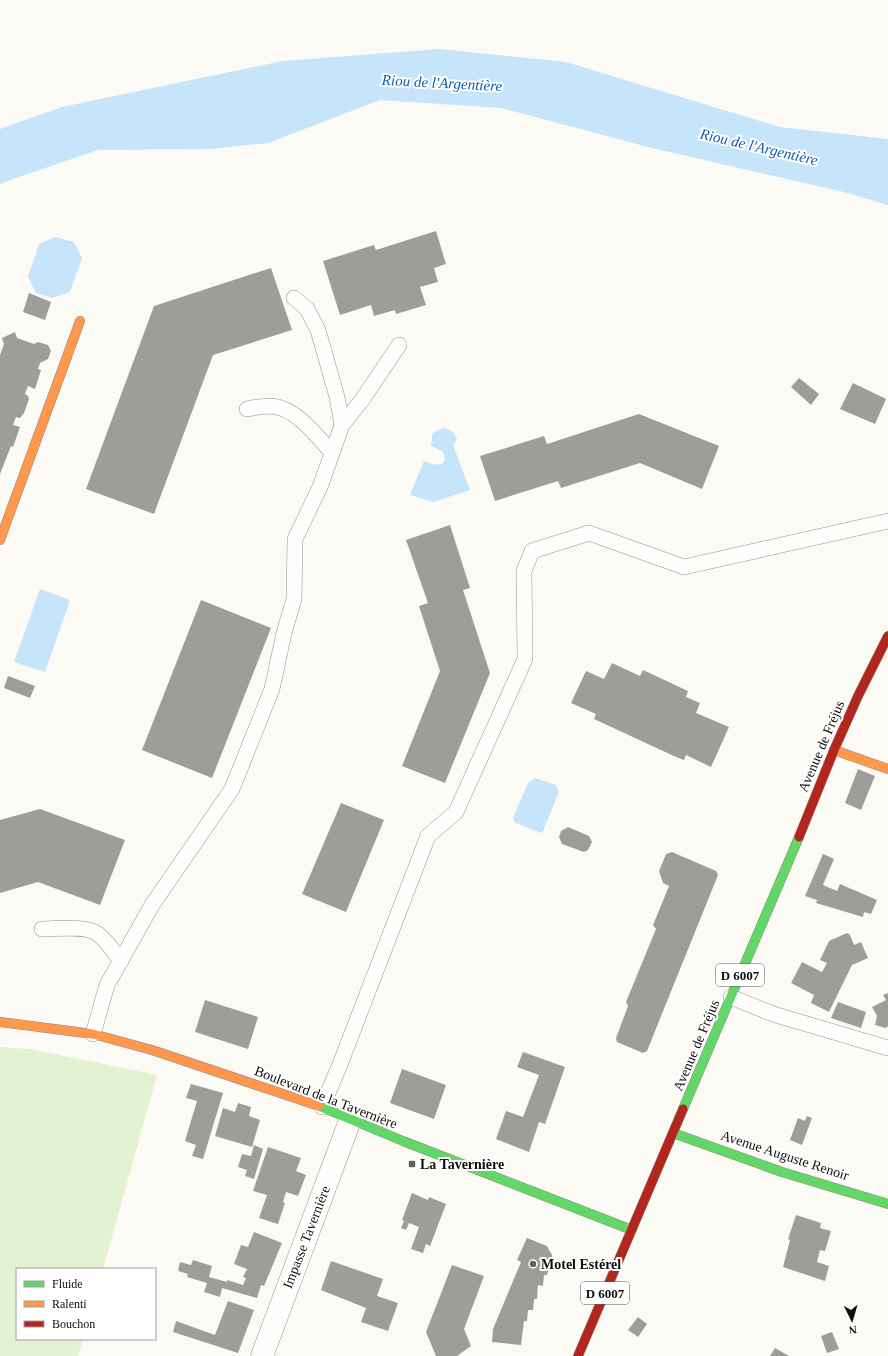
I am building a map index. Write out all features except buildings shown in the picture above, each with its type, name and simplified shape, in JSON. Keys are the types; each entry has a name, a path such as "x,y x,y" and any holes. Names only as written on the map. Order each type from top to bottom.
{"street":[{"path":"0,540 80,321"},
{"name":"Avenue de Fréjus","path":"578,1356 731,997 834,750 888,636"},
{"path":"834,750 888,769"},
{"name":"Boulevard de la Tavernière","path":"0,1022 93,1034 152,1050 351,1118 403,1142 632,1230"},
{"name":"Impasse Tavernière","path":"262,1356 351,1118"},
{"name":"Avenue Auguste Renoir","path":"673,1133 782,1172 888,1204"}],"lane":[{"path":"294,298 307,309 318,330 337,397 342,425"},
{"path":"93,1034 107,985 152,905 232,789 272,689 284,633 294,599 295,539 320,487 342,425 362,400 400,345"},
{"path":"247,409 260,406 273,406 286,410 304,422 332,453"},
{"path":"322,1108 428,836 456,812 525,659 524,571 532,551 589,533 684,567 888,520"},
{"path":"42,930 65,928 86,929 98,934 121,961"},
{"path":"731,997 773,1014 888,1048"}],"green space":[{"path":"0,1047 29,1049 157,1075 103,1268 16,1268 16,1340 83,1340 78,1356 0,1356"}],"water":[{"name":"Riou de l'Argentière","path":"439,49 566,62 780,127 888,139 888,205 844,192 648,147 501,108 380,100 268,143 210,149 98,150 0,184 0,129 62,107 283,61"},
{"path":"55,237 74,242 82,258 70,292 52,298 36,293 28,277 39,244"},
{"path":"445,428 453,432 457,439 453,445 470,490 433,502 410,495 424,461 432,464 440,464 444,461 445,457 443,452 430,445 432,442 432,435 436,431"},
{"path":"40,589 70,600 45,672 14,662"},
{"path":"535,778 556,785 559,792 542,833 515,823 513,818 528,783"}],"traffic: fast":[{"path":"683,1109 799,837"},
{"path":"319,1106 403,1141 632,1230"},
{"path":"673,1133 782,1172 888,1204"}],"traffic: slow":[{"path":"0,540 80,321"},
{"path":"834,750 888,769"},
{"path":"0,1022 93,1034 152,1050 319,1106"}],"traffic: jam":[{"path":"799,837 834,750 858,696 888,636"},
{"path":"578,1356 683,1109"}],"place":[{"name":"La Tavernière","path":"412,1164"},
{"name":"Motel Estérel","path":"533,1264"}]}
